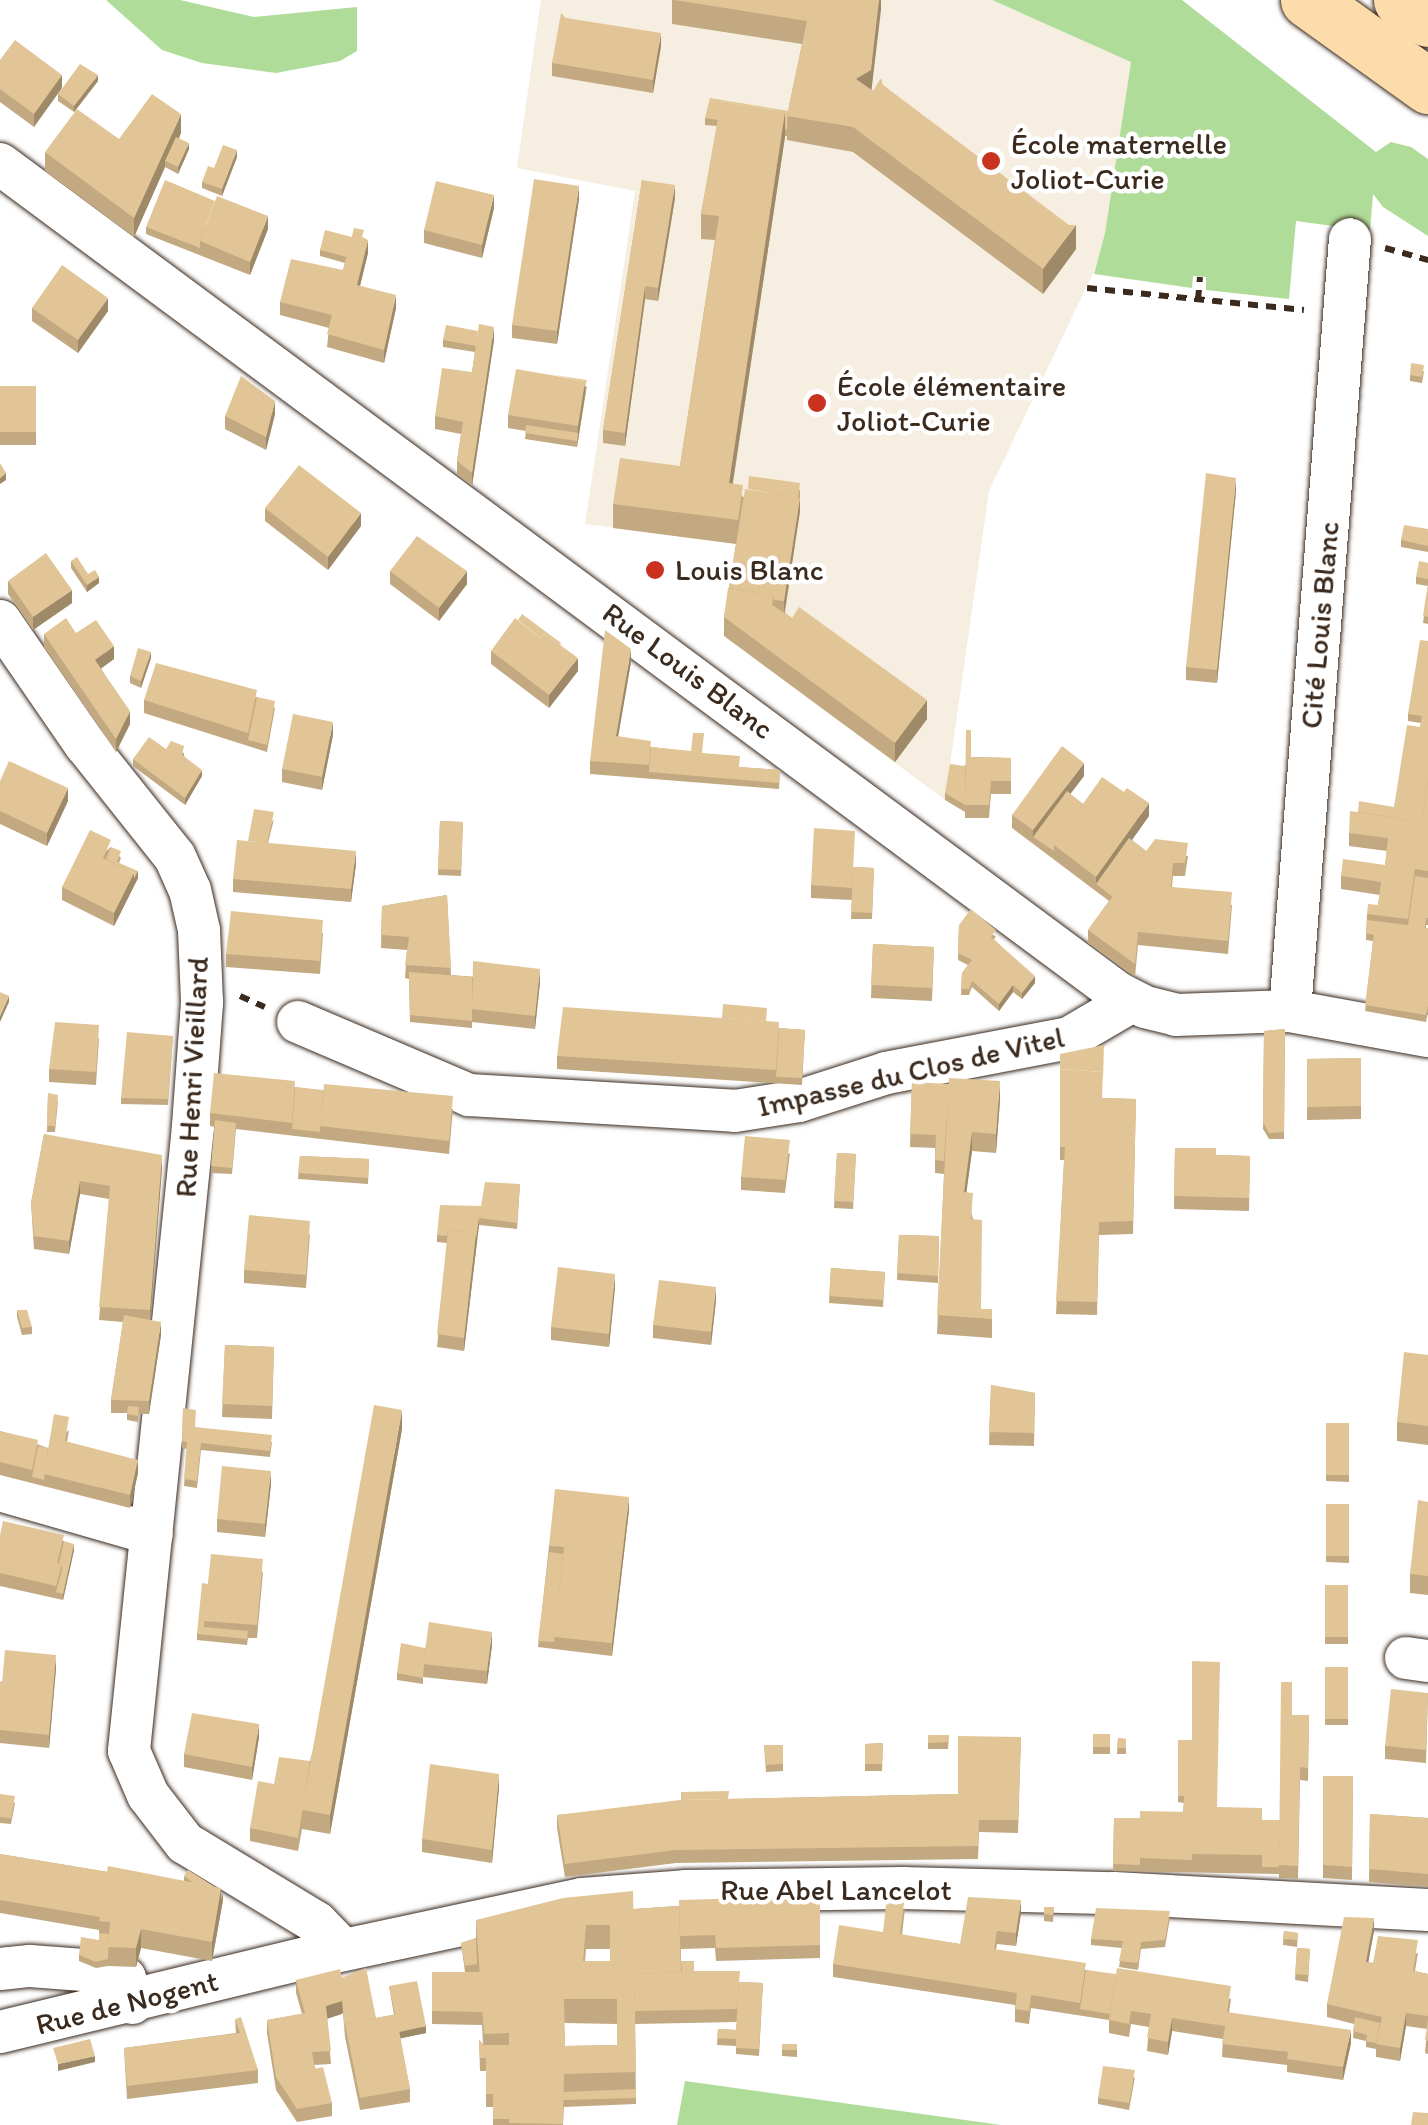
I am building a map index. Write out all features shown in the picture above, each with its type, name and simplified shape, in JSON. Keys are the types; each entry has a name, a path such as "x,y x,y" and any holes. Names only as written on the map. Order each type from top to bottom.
{"main road":[{"path":"1278,0 1361,38"},
{"path":"1308,0 1428,86"},
{"path":"1401,0 1428,20"}],"street":[{"name":"Rue Louis Blanc","path":"0,164 1132,1000 1176,1015 1290,1011 1428,1036"},
{"name":"Cité Louis Blanc","path":"1290,1011 1350,239"},
{"name":"Rue Henri Vieillard","path":"0,620 84,744 164,840 184,874 199,930 202,987 193,1127 127,1739 134,1765 160,1813 186,1842 316,1923 343,1950"},
{"name":"Impasse du Clos de Vitel","path":"298,1022 469,1094 502,1100 755,1110 886,1073 1069,1038 1132,1000"},
{"path":"0,1490 152,1534"},
{"name":"Rue Abel Lancelot","path":"253,1972 561,1902 685,1891 1056,1891 1428,1910"},
{"path":"0,1969 30,1966 110,1972 125,1978 132,2003"},
{"name":"Rue de Nogent","path":"0,2032 253,1972"}],"path":[{"path":"1198,300 1200,277"},
{"path":"1087,288 1345,314"},
{"path":"202,987 228,991 298,1022"}],"shaded area":[{"name":"École élémentaire Joliot-Curie","path":"541,0 992,0 1131,62 1105,233 1095,269 989,491 945,800 724,636 738,544 585,524 635,191 517,168"}],"green space":[{"path":"106,0 180,0 254,17 357,7 357,51 340,61 276,73 202,63 162,50"},
{"path":"992,0 1182,0 1376,152 1391,142 1411,147 1428,159 1428,236 1383,207 1373,194 1370,231 1296,221 1289,299 1206,290 1206,277 1193,276 1192,288 1094,274 1105,233 1131,62"},
{"path":"685,2081 1001,2125 677,2125"}],"building":[{"path":"674,0 879,0 871,70 856,79 873,91 881,78 883,85 1069,225 1076,225 1043,269 853,127 787,116 807,21"},
{"path":"561,13 566,18 661,33 653,80 552,63"},
{"path":"15,40 62,75 34,114 0,89 0,60"},
{"path":"80,64 98,75 74,106 58,94"},
{"path":"152,94 181,114 134,218 45,152 77,109 119,139"},
{"path":"710,98 788,111 787,130 785,112 721,101 718,120 705,118"},
{"path":"721,101 785,112 729,483 743,485 738,520 613,504 620,458 680,466 719,216 701,214"},
{"path":"176,137 189,143 178,167 165,161"},
{"path":"223,145 237,150 222,189 202,182 208,166 214,168"},
{"path":"534,179 579,186 557,331 512,325"},
{"path":"165,180 215,201 200,248 146,227"},
{"path":"642,180 675,185 658,288 645,286 625,433 603,430"},
{"path":"436,181 494,195 482,245 424,230"},
{"path":"217,196 268,216 250,262 200,241"},
{"path":"354,228 364,230 362,237 368,240 357,285 396,295 384,350 327,334 332,315 280,302 291,259 343,270"},
{"path":"325,230 352,237 347,257 320,250"},
{"path":"62,265 108,298 78,340 32,308"},
{"path":"479,324 494,327 472,473 457,461 463,422 435,416 442,368 472,372"},
{"path":"446,325 478,331 476,346 443,340"},
{"path":"1411,363 1424,365 1422,377 1410,375"},
{"path":"516,369 585,381 578,426 508,415"},
{"path":"241,376 275,401 266,437 225,416"},
{"path":"0,386 36,386 36,432 0,432"},
{"path":"526,425 578,433 577,441 525,433"},
{"path":"299,465 361,513 328,557 265,508"},
{"path":"1206,473 1236,478 1217,670 1186,667"},
{"path":"749,476 800,483 798,498 748,489"},
{"path":"745,489 800,498 784,601 774,600 774,595 729,588"},
{"path":"1404,525 1428,529 1428,546 1401,540"},
{"path":"417,536 467,571 439,608 390,571"},
{"path":"46,553 72,590 33,617 8,581"},
{"path":"77,557 88,574 95,570 99,577 87,585 71,561"},
{"path":"1419,561 1428,563 1428,579 1416,577"},
{"path":"1428,583 1428,617 1423,616"},
{"path":"728,588 774,595 772,605 792,618 799,607 927,700 895,743 724,617"},
{"path":"522,614 560,645 544,633 540,638 518,620"},
{"path":"66,618 76,633 96,620 114,646 95,660 130,711 116,739 44,634"},
{"path":"515,618 540,638 544,633 578,658 549,695 491,651"},
{"path":"605,630 631,649 616,736 651,741 649,765 590,761"},
{"path":"1420,640 1428,641 1428,780 1422,822 1358,812 1359,801 1394,807 1407,725 1420,727 1422,716 1408,714"},
{"path":"138,648 151,652 141,681 130,676"},
{"path":"156,663 257,690 248,733 144,700"},
{"path":"257,697 275,701 267,745 248,740"},
{"path":"293,714 333,722 322,777 282,769"},
{"path":"966,730 971,730 971,757 1011,758 1011,781 991,781 989,805 965,805"},
{"path":"693,733 704,733 702,753 740,756 739,767 780,770 779,783 649,772 651,747 691,751"},
{"path":"149,737 166,749 171,741 184,746 182,755 202,770 185,798 133,759"},
{"path":"1062,746 1084,763 1033,830 1012,815"},
{"path":"9,761 68,788 47,833 0,811 0,781"},
{"path":"950,764 965,766 965,805 945,793"},
{"path":"1102,777 1149,803 1096,877 1054,845"},
{"path":"1428,780 1428,871 1415,869 1408,919 1367,914 1368,904 1378,905 1381,882 1341,876 1343,859 1385,865 1388,838 1349,833 1350,811 1422,822"},
{"path":"1067,791 1083,804 1054,845 1054,851 1033,837"},
{"path":"254,809 274,812 267,843 248,841"},
{"path":"440,821 463,822 461,870 438,869"},
{"path":"814,828 855,831 852,888 811,885"},
{"path":"90,830 111,840 103,858 134,873 114,913 62,887"},
{"path":"1129,838 1146,851 1113,897 1096,884"},
{"path":"1155,839 1188,843 1185,863 1173,863 1171,887 1232,892 1228,941 1138,932 1135,964 1088,930"},
{"path":"237,840 356,851 351,889 233,879"},
{"path":"111,847 121,851 117,862 138,871 134,879 134,873 106,859"},
{"path":"853,867 874,868 872,913 851,912"},
{"path":"1415,876 1428,878 1426,1015 1365,1005 1374,935 1366,933 1367,920 1408,925"},
{"path":"447,895 451,968 405,965 409,937 381,935 382,906"},
{"path":"971,909 996,930 991,937 1035,976 1022,993 1013,985 999,1004 972,981 969,989 961,989 962,973 972,960 958,953 959,925"},
{"path":"231,911 323,920 320,961 226,954"},
{"path":"873,944 934,947 932,988 871,985"},
{"path":"473,961 540,969 535,1016 472,1009"},
{"path":"409,972 472,977 472,1021 410,1015"},
{"path":"0,992 9,996 0,1016"},
{"path":"723,1004 767,1008 766,1021 722,1018"},
{"path":"563,1007 779,1022 776,1070 557,1056"},
{"path":"55,1022 99,1025 96,1072 49,1069"},
{"path":"779,1028 805,1030 802,1078 776,1077"},
{"path":"1285,1029 1284,1132 1269,1133 1263,1122 1264,1031"},
{"path":"127,1032 173,1036 168,1099 121,1098"},
{"path":"1104,1045 1103,1079 1103,1072 1060,1069 1060,1054"},
{"path":"1361,1058 1361,1106 1307,1107 1307,1059"},
{"path":"1060,1069 1103,1072 1102,1098 1136,1099 1133,1221 1099,1222 1097,1302 1056,1301 1065,1147 1060,1147"},
{"path":"214,1073 295,1081 292,1123 210,1113"},
{"path":"949,1078 1000,1081 996,1134 972,1132 964,1192 973,1193 971,1219 982,1220 981,1309 992,1309 992,1319 937,1315"},
{"path":"912,1082 949,1084 944,1161 935,1160 936,1135 910,1134"},
{"path":"324,1084 453,1096 449,1141 320,1126"},
{"path":"295,1087 323,1090 320,1132 292,1129"},
{"path":"48,1093 58,1095 55,1126 47,1126"},
{"path":"215,1120 236,1123 232,1168 211,1166"},
{"path":"44,1134 162,1155 150,1310 99,1307 110,1186 80,1181 69,1241 34,1236 31,1203"},
{"path":"745,1136 790,1140 785,1180 741,1177"},
{"path":"1175,1148 1216,1148 1216,1158 1250,1158 1249,1198 1174,1196"},
{"path":"837,1153 856,1154 853,1202 834,1201"},
{"path":"300,1156 369,1159 368,1178 298,1173"},
{"path":"1250,1156 1250,1158 1216,1158"},
{"path":"485,1182 520,1184 517,1223 479,1218 476,1239 476,1233 448,1230 447,1236 437,1235 440,1205 481,1206"},
{"path":"249,1215 310,1221 306,1275 244,1270"},
{"path":"448,1230 476,1233 464,1338 437,1334"},
{"path":"899,1235 939,1236 938,1276 897,1273"},
{"path":"558,1267 615,1274 609,1334 551,1327"},
{"path":"831,1268 885,1272 883,1300 829,1296"},
{"path":"659,1280 716,1287 711,1332 653,1325"},
{"path":"17,1310 27,1310 32,1327 22,1328"},
{"path":"124,1315 161,1322 149,1401 111,1400"},
{"path":"225,1345 274,1347 272,1406 222,1404"},
{"path":"1404,1352 1428,1355 1428,1426 1397,1422"},
{"path":"991,1385 1035,1393 1034,1433 989,1432"},
{"path":"374,1405 402,1410 330,1815 302,1810"},
{"path":"128,1406 139,1407 138,1416 127,1414"},
{"path":"183,1408 196,1410 195,1427 272,1435 270,1451 201,1443 197,1481 184,1479 187,1442 182,1441"},
{"path":"54,1414 69,1417 65,1441 138,1460 130,1495 44,1474"},
{"path":"1326,1423 1349,1423 1349,1475 1326,1475"},
{"path":"0,1431 38,1440 32,1470 0,1462"},
{"path":"38,1446 48,1448 44,1480 32,1477"},
{"path":"222,1466 271,1471 265,1524 217,1519"},
{"path":"555,1489 629,1497 612,1643 554,1637 564,1547 549,1546"},
{"path":"1418,1500 1428,1502 1428,1576 1410,1574"},
{"path":"1326,1504 1349,1504 1349,1556 1326,1556"},
{"path":"3,1521 64,1535 56,1586 0,1573"},
{"path":"64,1541 74,1544 63,1594 56,1592"},
{"path":"549,1552 563,1554 554,1642 538,1641"},
{"path":"211,1554 263,1559 257,1625 204,1621"},
{"path":"202,1583 208,1584 204,1627 248,1631 247,1639 197,1634"},
{"path":"1325,1585 1348,1585 1348,1637 1325,1637"},
{"path":"429,1622 492,1632 487,1671 423,1664"},
{"path":"401,1643 425,1648 423,1678 397,1673"},
{"path":"5,1650 56,1655 49,1735 0,1730"},
{"path":"1192,1661 1220,1662 1217,1807 1262,1808 1262,1855 1192,1854"},
{"path":"1325,1667 1348,1667 1348,1719 1325,1719"},
{"path":"1281,1682 1292,1682 1292,1715 1309,1715 1308,1768 1300,1767 1298,1866 1279,1865"},
{"path":"1391,1689 1428,1693 1426,1750 1385,1746"},
{"path":"192,1713 259,1724 252,1767 184,1754"},
{"path":"1093,1734 1110,1734 1110,1747 1093,1747"},
{"path":"928,1735 949,1735 948,1742 928,1743"},
{"path":"958,1736 1021,1737 1018,1820 979,1820 978,1846 676,1850 565,1864 557,1815 680,1800 958,1794"},
{"path":"1118,1738 1126,1739 1126,1748 1117,1748"},
{"path":"1178,1740 1192,1740 1192,1812 1183,1812 1184,1796 1178,1796"},
{"path":"883,1743 882,1764 865,1764 865,1744"},
{"path":"764,1745 783,1745 783,1764 766,1765"},
{"path":"279,1757 310,1761 298,1838 250,1828 258,1781 274,1784"},
{"path":"430,1764 499,1774 492,1850 422,1839"},
{"path":"1323,1776 1353,1776 1352,1867 1323,1865"},
{"path":"729,1791 728,1799 681,1800 681,1792"},
{"path":"0,1794 15,1796 11,1818 0,1817"},
{"path":"1140,1811 1192,1812 1192,1860 1140,1858"},
{"path":"1370,1814 1428,1818 1428,1874 1369,1869"},
{"path":"1114,1818 1140,1818 1140,1865 1113,1864"},
{"path":"1262,1820 1280,1820 1279,1867 1262,1867"},
{"path":"0,1854 108,1872 100,1917 0,1900"},
{"path":"108,1866 221,1888 212,1942 141,1929 136,1948 108,1947 110,1922 99,1921"},
{"path":"188,1870 215,1887 194,1883 184,1876"},
{"path":"633,1891 636,2072 564,2074 563,2124 509,2123 509,2033 484,2034 476,1920 563,1898","holes":["586,1925 610,1925 610,1961 583,1961","564,1999 617,1999 617,2045 565,2046"]},
{"path":"905,1895 900,1934 960,1944 968,1897 1021,1900 1016,1933 997,1931 994,1949 1086,1963 1080,2003 1031,1995 1029,2011 1015,2009 1017,1993 833,1964 839,1925 883,1932 887,1896"},
{"path":"820,1896 820,1945 716,1948 715,1935 680,1936 679,1900"},
{"path":"679,1906 681,1972 634,1974 633,1909"},
{"path":"1044,1907 1054,1907 1053,1915 1044,1914"},
{"path":"1096,1908 1170,1911 1165,1940 1141,1942 1138,1963 1119,1961 1123,1941 1091,1939"},
{"path":"1344,1917 1374,1918 1366,1962 1373,1963 1378,1936 1418,1940 1413,1971 1428,1974 1428,2016 1406,2013 1400,2048 1376,2044 1382,2017 1327,2004"},
{"path":"1284,1931 1298,1933 1297,1940 1283,1939"},
{"path":"99,1933 109,1934 108,1959 96,1962 79,1955 81,1937 99,1940"},
{"path":"476,1938 477,1964 465,1966 461,1943"},
{"path":"1297,1948 1310,1949 1308,1975 1295,1974"},
{"path":"681,1961 694,1961 694,1971 740,1971 737,2009 635,2011 634,1974 682,1972"},
{"path":"366,1968 376,2018 345,2024 345,2031 341,1978"},
{"path":"1117,1968 1231,1986 1227,2012 1351,2030 1343,2067 1287,2059 1288,2052 1222,2044 1225,2026 1172,2018 1168,2042 1147,2038 1151,2014 1131,2011 1129,2024 1109,2020"},
{"path":"340,1969 345,1995 342,2001 326,2006 331,2051 312,2052 315,2069 323,2067 332,2103 297,2109 276,2077 267,2020 305,2013 296,1980"},
{"path":"1086,1970 1116,1974 1110,2014 1080,2009"},
{"path":"432,1972 480,1972 483,2012 432,2011"},
{"path":"417,1981 426,2026 399,2032 389,1986"},
{"path":"739,1982 763,1983 759,2049 736,2048 736,2039 717,2038 718,2029 736,2030"},
{"path":"396,2014 410,2089 360,2098 345,2024"},
{"path":"241,2017 258,2070 127,2086 124,2048 240,2033 235,2019"},
{"path":"1355,2017 1380,2023 1376,2043 1353,2031"},
{"path":"90,2039 95,2056 58,2064 53,2048"},
{"path":"479,2040 484,2045 509,2045 509,2119 493,2119 493,2094 486,2094 486,2058 480,2058"},
{"path":"782,2044 797,2044 797,2050 782,2050"},
{"path":"1103,2066 1135,2070 1129,2103 1098,2098"},
{"path":"636,2089 636,2098 563,2100 564,2092"},
{"path":"1413,2112 1428,2113 1428,2125 1411,2125"}],"place":[{"name":"École maternelle Joliot-Curie","path":"991,161"},
{"name":"École élémentaire Joliot-Curie","path":"817,403"},
{"name":"Louis Blanc","path":"655,570"}]}
